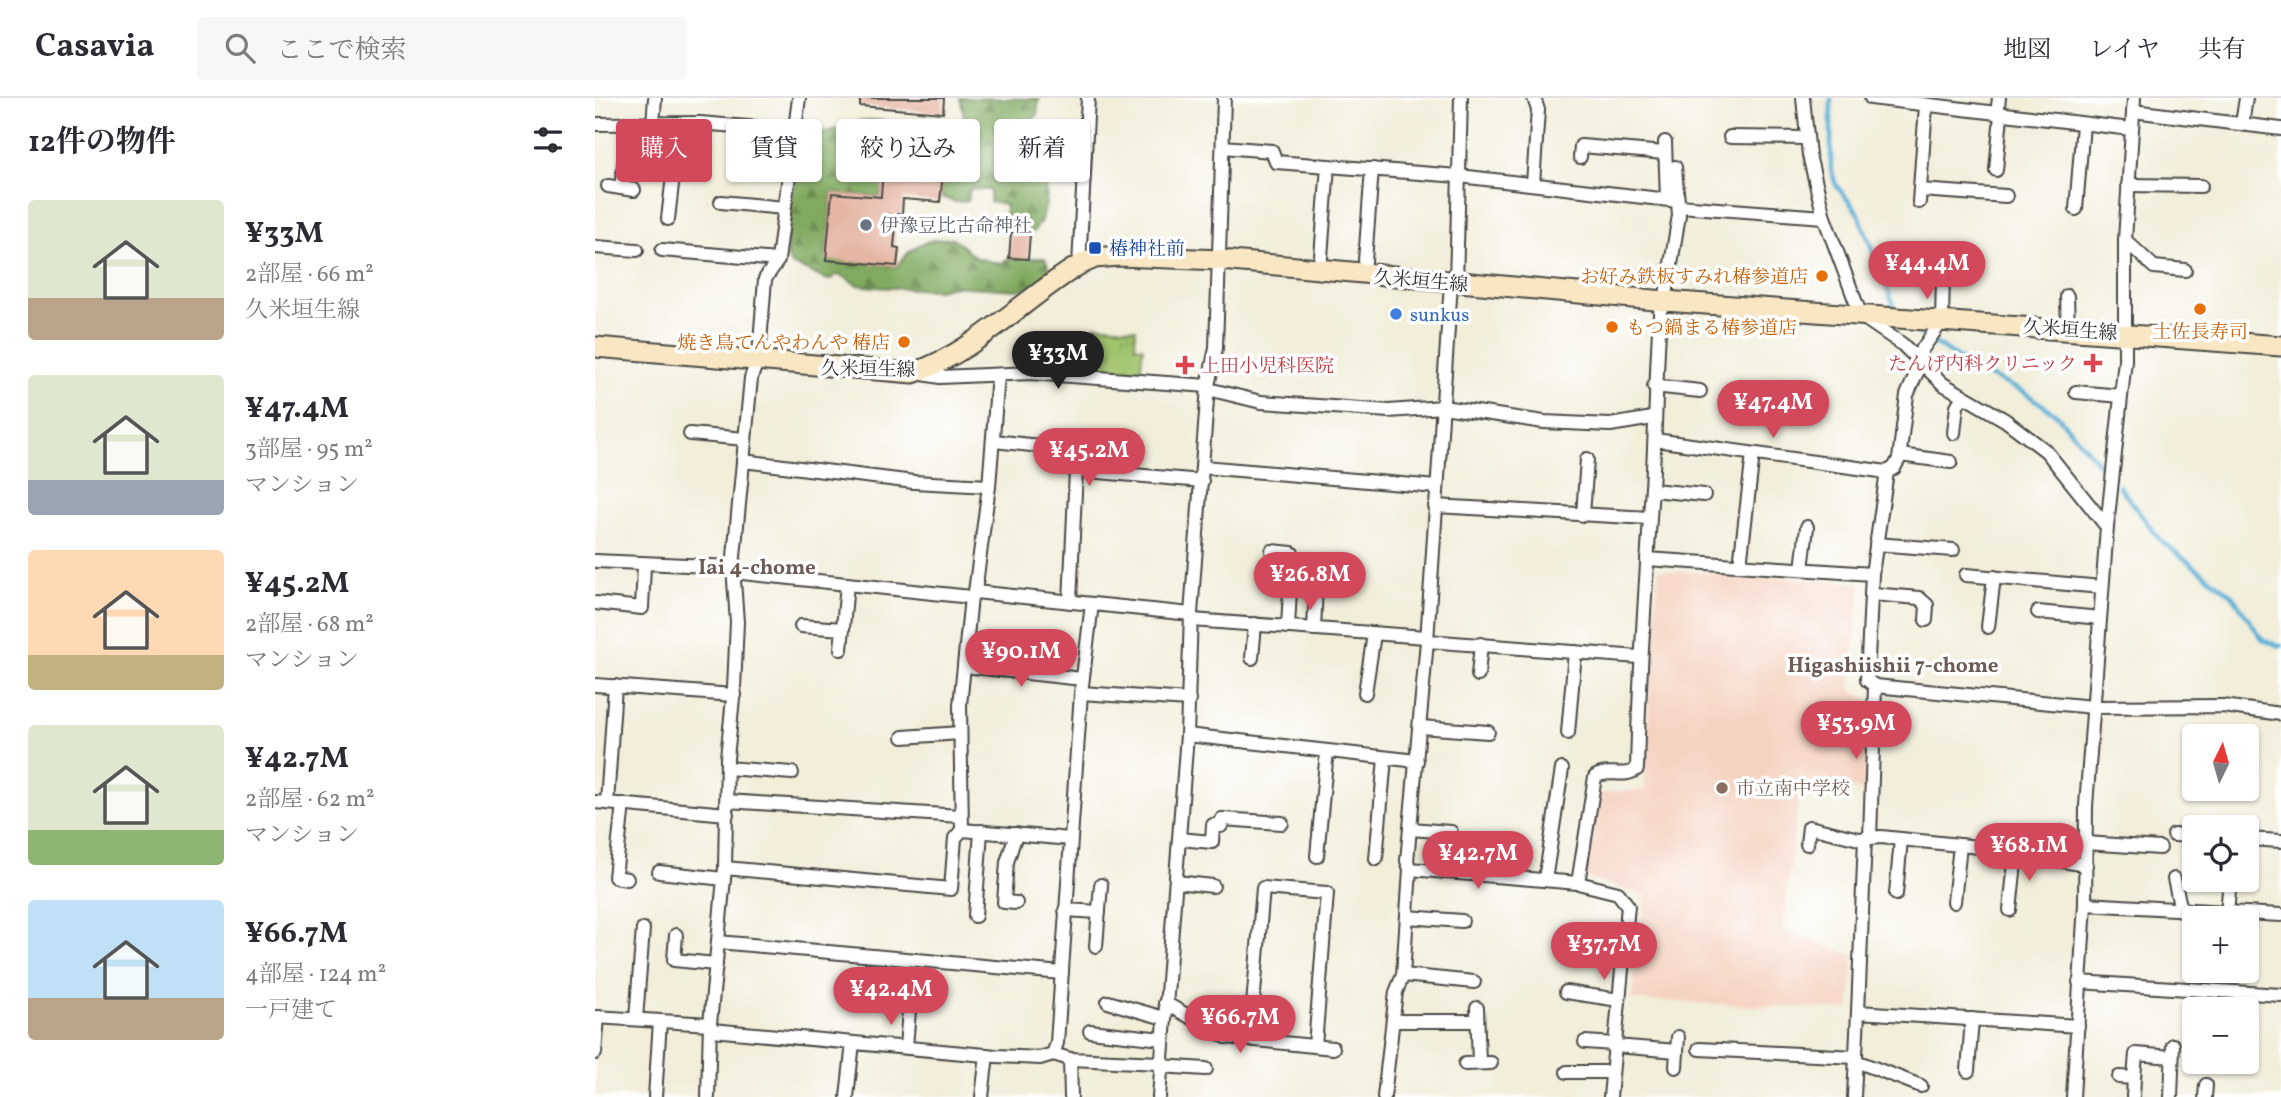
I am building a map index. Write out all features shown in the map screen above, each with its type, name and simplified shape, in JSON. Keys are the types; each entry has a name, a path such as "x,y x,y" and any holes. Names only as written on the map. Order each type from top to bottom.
{"main road":[{"name":"久米垣生線","path":"595,347 913,373 933,366 973,342 1079,265 1095,258 1118,256 1221,260 1453,283 1861,316 1934,333 2068,329 2281,346"}],"street":[{"path":"653,119 655,98"},
{"path":"796,119 799,98"},
{"path":"1079,265 1087,98"},
{"path":"1159,1097 1187,735 1191,617 1208,388 1216,348 1221,260 1224,98"},
{"path":"1384,1097 1396,992 1403,975 1410,869 1407,861 1420,727 1453,283 1461,98"},
{"path":"1533,184 1538,110 1534,98"},
{"path":"1803,98 1807,138 1824,218 1861,316 1902,344 1935,378 2005,420 2046,451 2107,527"},
{"path":"1871,98 2131,129"},
{"path":"1996,170 1999,98"},
{"path":"2242,124 2246,98"},
{"path":"1935,104 1919,196 2006,196"},
{"path":"2073,1097 2093,707 2126,332 2125,240 2133,104 2281,129"},
{"path":"595,124 616,124"},
{"path":"2076,209 2083,124"},
{"path":"1730,136 1807,138"},
{"path":"1580,157 1581,146 1665,147 1674,202"},
{"path":"1223,147 1272,151 1276,162 1459,176 1824,218"},
{"path":"1320,270 1328,166"},
{"path":"1578,883 1595,777 1600,773 1629,775 1637,769 1639,657 1652,490 1654,386 1674,202 1675,167"},
{"path":"1364,274 1372,169"},
{"path":"621,188 622,182"},
{"path":"667,182 664,196 668,219"},
{"path":"708,1097 724,873 727,768 734,695 737,622 733,570 745,439 755,362 759,355 765,279 778,260 788,182"},
{"path":"2128,185 2201,186"},
{"path":"721,202 785,208"},
{"path":"2125,240 2154,267 2185,270"},
{"path":"595,247 637,250"},
{"path":"662,250 778,260"},
{"path":"1654,440 1887,472 1895,468 1900,455 1906,395 1918,360 1934,333 1943,274"},
{"path":"2067,296 2068,329"},
{"path":"913,373 940,377 1030,373 1208,388 1261,402 1389,411 1443,407 1545,422 1610,425 1653,418"},
{"path":"659,872 724,873 951,889 955,838 962,830 960,733 964,666 989,486 998,375"},
{"path":"1654,386 1700,391"},
{"path":"2076,392 2121,396"},
{"path":"1954,433 1957,406 1962,396"},
{"path":"690,435 745,439"},
{"path":"994,441 1076,450 1070,602"},
{"path":"1740,565 1753,454"},
{"path":"1900,455 1951,462"},
{"path":"1583,515 1587,459"},
{"path":"743,461 915,482 989,486"},
{"path":"1203,467 1437,487"},
{"path":"1076,470 1202,481"},
{"path":"1887,472 1872,574 1867,680 1875,685 2093,707 2223,706 2281,713"},
{"path":"1652,490 1704,495"},
{"path":"1435,506 1649,518"},
{"path":"1802,569 1807,527"},
{"path":"1876,544 1953,550"},
{"path":"1272,551 1292,553 1288,627"},
{"path":"1647,559 1872,574"},
{"path":"595,561 733,570 847,584 1092,604 1255,624 1639,657"},
{"path":"595,603 642,608 644,565"},
{"path":"1966,575 2102,587"},
{"path":"1989,627 1994,577"},
{"path":"841,649 847,584"},
{"path":"1314,629 1316,585"},
{"path":"1871,594 1919,598 1927,605 1926,620"},
{"path":"1053,1054 1057,1043 1082,679 1092,604"},
{"path":"2038,612 2100,618"},
{"path":"1252,658 1255,624"},
{"path":"801,626 843,629"},
{"path":"1365,693 1374,634"},
{"path":"1478,675 1481,644"},
{"path":"1568,733 1575,652"},
{"path":"964,666 1082,679"},
{"path":"595,685 734,695"},
{"path":"1854,1097 1875,685"},
{"path":"615,686 601,802 960,816"},
{"path":"1081,693 1189,700"},
{"path":"1420,727 1488,732"},
{"path":"903,737 960,733"},
{"path":"1187,735 1417,761"},
{"path":"1317,856 1327,751"},
{"path":"1376,859 1385,758"},
{"path":"727,768 793,773"},
{"path":"1545,880 1562,769"},
{"path":"623,804 615,877 627,878"},
{"path":"1179,839 1212,842 1213,825 1221,826 1222,819 1282,824"},
{"path":"1807,844 1809,827 1868,838 1960,845 2086,865"},
{"path":"1410,829 1451,832"},
{"path":"962,830 1071,839"},
{"path":"975,916 981,831"},
{"path":"1016,834 1007,862 1004,902 1016,903"},
{"path":"2174,835 2182,835"},
{"path":"1896,894 1901,839"},
{"path":"2259,840 2281,841"},
{"path":"2086,843 2159,848"},
{"path":"1954,902 1960,845"},
{"path":"2010,909 2016,853"},
{"path":"1410,869 1578,883 1618,893 1628,906 1610,1097"},
{"path":"2085,904 2181,910 2175,879"},
{"path":"1176,882 1213,886"},
{"path":"1096,946 1101,885"},
{"path":"1250,1040 1263,888 1327,892 1315,1046"},
{"path":"1065,910 1099,912"},
{"path":"2259,914 2281,915"},
{"path":"1407,917 1462,921"},
{"path":"636,1019 643,929"},
{"path":"676,935 674,960 716,964"},
{"path":"718,943 1062,973"},
{"path":"1403,975 1474,982"},
{"path":"2079,982 2281,995"},
{"path":"1566,992 1619,1000"},
{"path":"1108,1002 1164,1018"},
{"path":"1165,1003 1226,1037 1333,1048"},
{"path":"906,1047 909,1010"},
{"path":"1859,1012 2078,1026"},
{"path":"1392,1021 1477,1015 1485,1063 1465,1063"},
{"path":"595,1053 596,1017 660,1021 987,1055 1040,1058 1053,1054 1070,1059 1206,1069"},
{"path":"1968,1071 1972,1019"},
{"path":"655,1097 660,1021"},
{"path":"1090,1031 1162,1039"},
{"path":"1676,1066 1678,1037"},
{"path":"1585,1042 1677,1051"},
{"path":"847,1097 853,1043"},
{"path":"1699,1049 1723,1043 1788,1047 1856,1059 1910,1075 1921,1086"},
{"path":"2133,1097 2137,1054 2172,1051 2171,1097"},
{"path":"982,1097 987,1055"},
{"path":"1070,1059 1071,1097"},
{"path":"1567,1072 1612,1072"},
{"path":"2119,1077 2134,1078"}],"shaded area":[{"name":"市立南中学校","path":"1658,570 1861,583 1850,689 1869,700 1865,790 1800,786 1782,930 1854,956 1849,1010 1631,1000 1645,895 1584,877 1598,793 1644,790"}],"green space":[{"path":"960,98 1039,99 1037,115 1033,119 994,119 994,182 1045,182 1047,194 1044,213 1036,229 1030,234 1005,230 1005,204 990,202 990,190 970,189 968,201 955,202 941,197 942,182 980,182 980,119 965,119"},
{"path":"836,129 836,182 882,182 881,197 832,193 826,259 897,266 909,252 921,244 953,238 976,258 1001,264 1009,258 1045,258 1049,268 1047,275 1031,287 1018,290 954,286 938,290 857,285 843,276 836,275 830,280 791,265 787,233 796,182 822,182 822,132"},
{"path":"1095,325 1136,329 1135,346 1143,347 1140,376 1028,366 1031,341 1093,347"}],"building":[{"path":"860,98 944,98 943,113 860,106"},
{"path":"882,182 942,182 940,202 903,199 902,215 897,214 894,247 899,248 897,266 826,260 832,193 881,197"},
{"path":"1011,232 1030,234 1028,259 1009,258"}],"waterway":[{"path":"1831,99 1831,169 1836,185 1858,213 1894,306"},
{"path":"1913,329 1974,369 2022,391 2056,414 2106,472"},
{"path":"2119,486 2161,541 2232,595 2263,640 2281,646"}],"place":[{"name":"伊豫豆比古命神社","path":"866,225"},
{"name":"椿神社前","path":"1095,248"},
{"name":"お好み鉄板すみれ椿参道店","path":"1822,276"},
{"name":"土佐長寿司","path":"2200,309"},
{"name":"sunkus","path":"1396,314"},
{"name":"もつ鍋まる椿参道店","path":"1612,327"},
{"name":"焼き鳥てんやわんや 椿店","path":"904,342"},
{"name":"たんげ内科クリニック","path":"2093,363"},
{"name":"上田小児科医院","path":"1185,365"},
{"name":"市立南中学校","path":"1722,788"}],"district":[{"name":"Iai 4-chome","path":"757,567"},
{"name":"Higashiishii 7-chome","path":"1893,665"}]}
